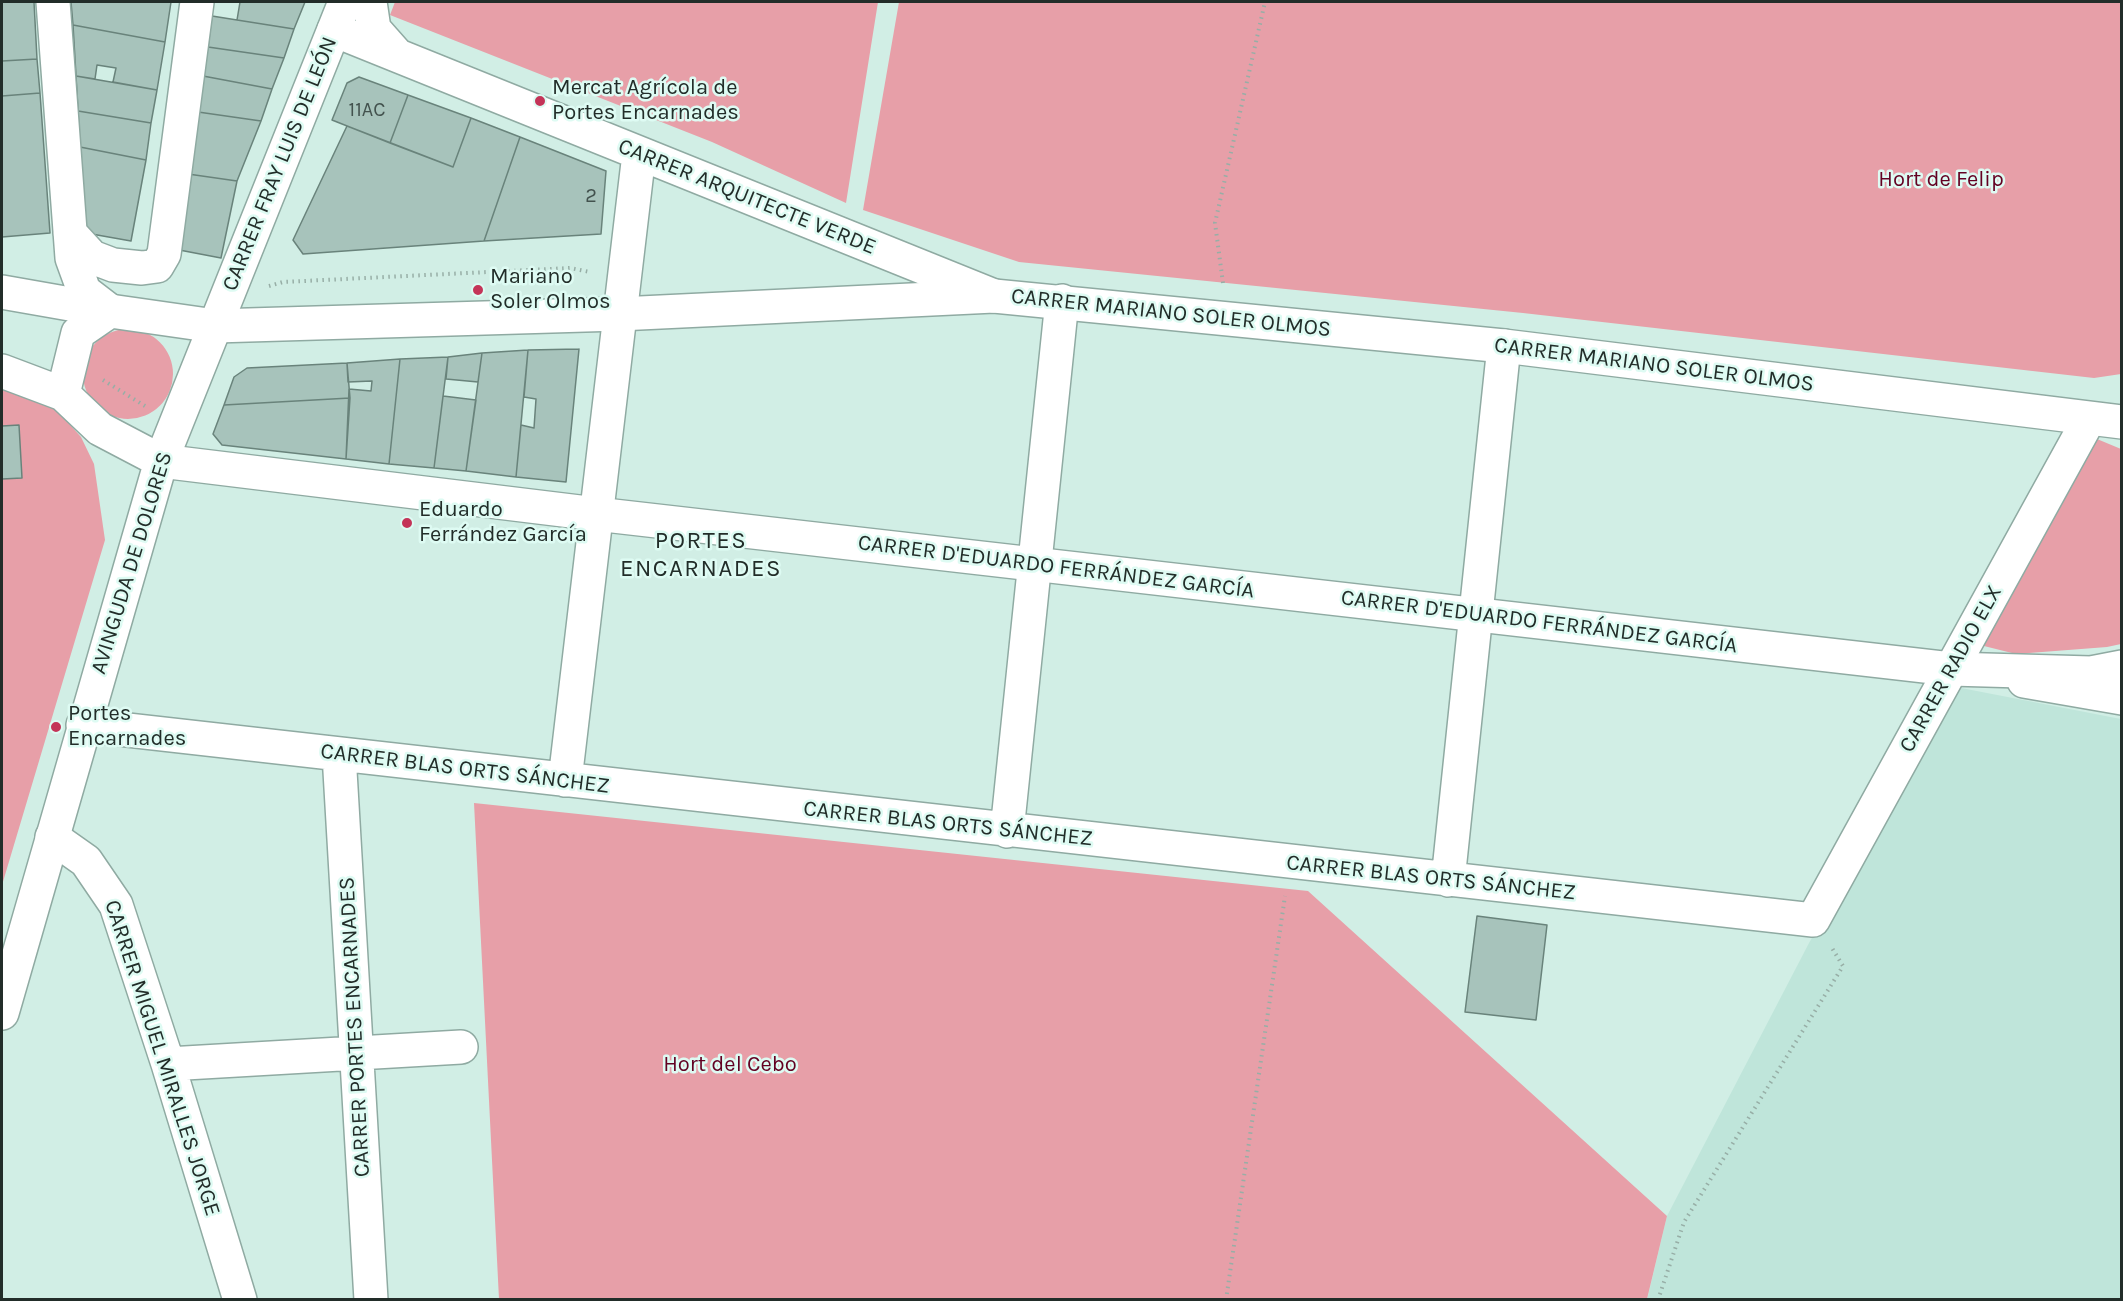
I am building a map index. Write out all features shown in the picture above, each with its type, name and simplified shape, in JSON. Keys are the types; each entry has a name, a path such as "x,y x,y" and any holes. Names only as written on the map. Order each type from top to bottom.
{"street":[{"path":"53,2 72,258 84,291 110,311 78,333 63,394"},
{"path":"70,233 92,257 113,265 142,268 157,266 164,254 197,2"},
{"path":"370,2 374,29 399,56"},
{"name":"CARRER ARQUITECTE VERDE","path":"339,16 399,56 994,296"},
{"name":"CARRER FRAY LUIS DE LEÓN","path":"215,326 339,16"},
{"path":"565,780 639,154"},
{"name":"CARRER MARIANO SOLER OLMOS","path":"2,292 215,326 619,314 994,296 1504,346 2121,422"},
{"path":"1007,831 1062,301"},
{"name":"AVINGUDA DE DOLORES","path":"2,1012 161,461 215,326"},
{"path":"1448,879 1504,346"},
{"path":"2,372 63,394 100,429 161,461"},
{"name":"CARRER RADIO ELX","path":"1813,920 2089,419"},
{"name":"CARRER D'EDUARDO FERRÁNDEZ GARCÍA","path":"161,461 596,514 1951,669 2121,698"},
{"name":"CARRER D'EDUARDO FERRÁNDEZ GARCÍA","path":"1951,669 2091,673 2121,667"},
{"name":"CARRER BLAS ORTS SÁNCHEZ","path":"83,725 1007,831 1813,920"},
{"name":"CARRER PORTES ENCARNADES","path":"339,754 371,1299"},
{"name":"CARRER MIGUEL MIRALLES JORGE","path":"52,837 86,861 116,905 168,1064 240,1299"},
{"path":"168,1064 461,1047"}],"path":[{"path":"1227,318 1215,223 1265,2"},
{"path":"1226,1299 1290,862"},
{"path":"1658,1299 1684,1222 1843,966 1813,920"}],"shaded area":[{"path":"1956,687 2121,719 2121,1299 1647,1300 1667,1216 1809,943"}],"green space":[{"path":"395,2 878,2 846,203 712,142 390,15"},
{"name":"Hort de Felip","path":"899,2 2121,2 2121,374 2094,378 1523,313 1019,262 863,210"},
{"path":"128,329 145,332 160,342 170,357 173,374 170,391 160,406 145,416 128,419 111,416 96,406 86,391 83,374 86,357 96,342 111,332"},
{"path":"2,386 55,408 81,437 94,464 105,540 2,885"},
{"path":"2097,439 2121,449 2121,644 2016,654 1980,645"},
{"name":"Hort del Cebo","path":"474,803 1308,891 1667,1216 1647,1299 499,1299"}],"building":[{"path":"2,2 34,2 37,59 2,61"},
{"path":"71,2 171,2 165,42 73,25"},
{"path":"240,2 305,2 294,29 237,20"},
{"path":"212,16 294,29 284,58 208,47"},
{"path":"73,25 165,42 157,90 113,82 116,68 97,65 95,79 76,76"},
{"path":"208,47 284,58 272,89 203,76"},
{"path":"37,59 40,93 2,96 2,61"},
{"path":"76,76 157,90 151,123 78,111"},
{"path":"203,76 272,89 261,121 198,112"},
{"path":"359,77 408,95 390,143 332,120 347,83"},
{"path":"40,93 50,233 2,237 2,96"},
{"path":"408,95 471,118 453,167 390,143"},
{"path":"78,111 151,123 146,160 80,147"},
{"path":"198,112 261,121 237,181 188,174"},
{"path":"471,118 520,137 484,241 303,254 293,240 347,126 453,167"},
{"path":"520,137 606,171 601,234 484,241"},
{"path":"80,147 146,160 131,241 86,233"},
{"path":"188,174 237,181 221,258 174,249"},
{"path":"579,349 566,482 516,477 521,425 534,428 536,399 524,397 528,350"},
{"path":"528,350 516,477 466,471 482,353"},
{"path":"482,353 478,382 446,379 448,357"},
{"path":"448,357 434,468 389,464 400,359"},
{"path":"400,359 389,464 346,459 349,389 371,391 372,381 348,382 347,363"},
{"path":"347,363 350,398 224,405 234,377 247,368"},
{"path":"443,396 476,400 466,471 434,468"},
{"path":"350,398 346,459 222,445 213,434 224,405"},
{"path":"19,425 22,478 2,479 2,426"},
{"path":"1477,916 1547,925 1536,1020 1465,1012"}],"place":[{"name":"Mercat Agrícola de Portes Encarnades","path":"540,101"},
{"name":"Mariano Soler Olmos","path":"478,290"},
{"name":"Eduardo Ferrández García","path":"407,523"},
{"name":"Portes Encarnades","path":"56,727"}],"district":[{"name":"PORTES ENCARNADES","path":"701,555"}]}
